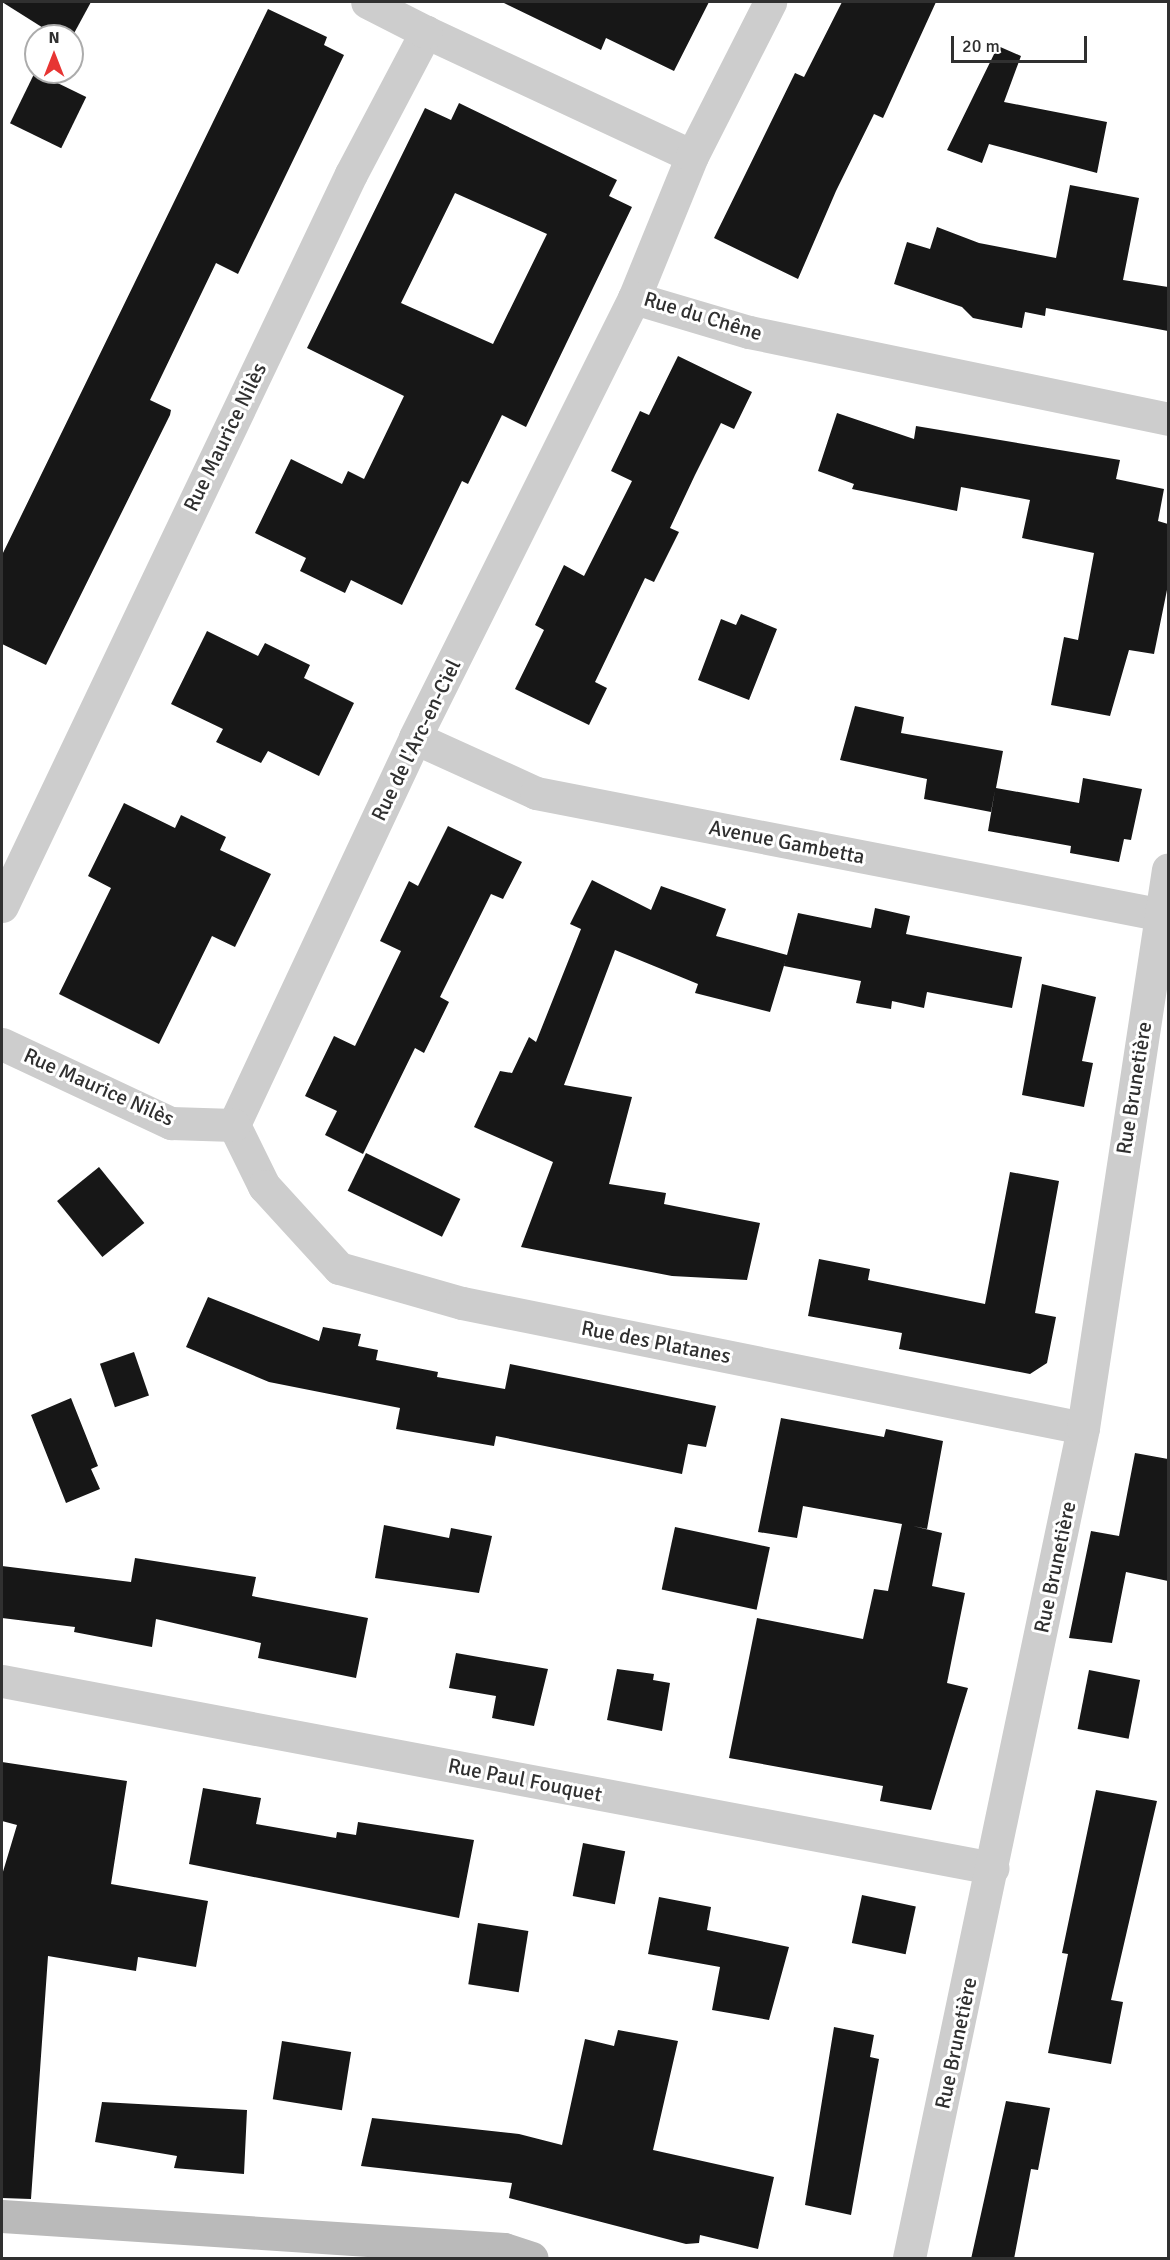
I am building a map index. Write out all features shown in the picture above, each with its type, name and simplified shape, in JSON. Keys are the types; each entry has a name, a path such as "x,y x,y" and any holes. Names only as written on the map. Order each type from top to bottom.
{"street":[{"path":"367,2 426,32 692,156"},
{"name":"Rue du Chêne","path":"770,2 692,156 634,298 749,332 1168,419"},
{"name":"Rue Maurice Nilès","path":"2,906 351,174 426,32"},
{"name":"Rue de l'Arc-en-Ciel","path":"234,1125 415,738 634,298"},
{"name":"Avenue Gambetta","path":"415,738 536,793 1164,916"},
{"name":"Rue Brunetière","path":"909,2259 993,1868 1083,1428 1164,916 1168,869"},
{"name":"Rue Maurice Nilès","path":"2,1044 171,1123 234,1125"},
{"name":"Rue des Platanes","path":"234,1125 264,1186 339,1268 462,1303 1083,1428"},
{"name":"Rue Paul Fouquet","path":"2,1681 993,1868"},
{"path":"2,2216 504,2249 532,2259"}],"building":[{"path":"2,2 91,2 79,24 37,24"},
{"path":"502,2 709,2 674,71 606,38 601,50"},
{"path":"842,2 936,2 883,118 874,114 836,191 798,279 714,238 795,73 804,77"},
{"path":"268,9 327,37 324,45 344,55 238,274 216,263 150,400 171,410 170,415 46,665 2,644 2,555"},
{"path":"998,46 1021,56 1004,102 1107,122 1097,173 989,144 982,163 947,150"},
{"path":"29,84 60,84 86,97 61,148 10,123"},
{"path":"459,103 617,180 609,196 632,207 526,427 502,415 468,484 462,481 402,605 351,580 345,593 300,571 306,558 255,533 291,459 342,484 348,471 364,479 404,396 307,348 425,108 451,120","holes":["455,193 547,234 493,344 401,303"]},
{"path":"1070,185 1139,198 1123,280 1168,287 1168,331 1046,308 1045,316 1025,312 1022,328 973,318 962,307 894,284 907,242 930,249 937,227 979,243 1056,258"},
{"path":"678,356 752,392 734,429 721,423 695,475 670,528 679,532 654,582 645,578 595,682 607,688 589,725 515,689 544,630 535,625 564,565 584,576 632,481 611,471 640,411 649,415"},
{"path":"837,413 914,439 916,426 1120,460 1116,479 1164,489 1158,521 1168,524 1168,585 1154,654 1129,650 1110,716 1051,705 1064,637 1078,640 1094,553 1022,538 1030,500 961,487 957,511 852,489 854,484 818,471"},
{"path":"741,614 777,629 749,700 698,680 721,619 736,625"},
{"path":"207,631 258,656 265,643 310,665 304,678 354,703 319,776 268,751 261,763 216,742 223,729 171,704"},
{"path":"855,706 904,717 901,733 1003,751 996,788 1079,803 1083,778 1142,789 1131,840 1124,839 1119,862 1070,853 1071,846 988,831 995,790 991,812 924,799 927,779 840,760"},
{"path":"124,803 175,828 181,815 226,837 220,850 271,874 235,947 212,936 159,1044 59,994 111,888 88,876"},
{"path":"448,826 522,862 503,899 491,894 440,997 449,1002 424,1053 415,1048 363,1154 325,1135 337,1111 305,1096 334,1036 355,1046 401,951 380,941 409,881 418,886"},
{"path":"592,880 651,910 661,886 726,909 716,936 787,955 798,913 871,928 875,908 910,916 906,934 1022,957 1012,1008 927,992 924,1008 892,1001 891,1009 856,1003 861,981 784,966 786,959 770,1012 695,993 698,984 615,950 564,1085 632,1097 609,1184 666,1193 664,1204 760,1223 747,1280 672,1276 521,1247 553,1162 474,1127 500,1071 512,1073 529,1037 536,1042 581,929 570,924"},
{"path":"1042,984 1096,997 1082,1061 1093,1063 1084,1107 1022,1095"},
{"path":"366,1153 460,1199 442,1237 348,1191"},
{"path":"99,1167 144,1223 102,1257 57,1201"},
{"path":"1010,1172 1059,1181 1035,1313 1056,1317 1047,1363 1030,1374 899,1349 902,1333 808,1316 819,1259 870,1269 868,1280 985,1304"},
{"path":"208,1297 319,1341 323,1327 361,1334 358,1346 378,1350 376,1360 438,1372 437,1377 505,1389 510,1364 716,1406 706,1447 688,1444 682,1474 496,1436 494,1446 396,1429 400,1408 269,1382 186,1347"},
{"path":"134,1352 149,1395 115,1407 100,1364"},
{"path":"71,1398 98,1466 91,1469 100,1489 66,1503 31,1415"},
{"path":"781,1418 884,1437 886,1429 943,1441 927,1529 913,1526 942,1533 932,1586 965,1593 947,1683 968,1688 931,1810 880,1801 883,1786 729,1758 757,1618 863,1639 874,1589 888,1591 902,1524 803,1506 797,1538 758,1532"},
{"path":"1135,1453 1168,1459 1168,1581 1126,1572 1112,1643 1069,1638 1091,1531 1119,1536"},
{"path":"384,1525 449,1538 451,1528 492,1536 479,1593 375,1578"},
{"path":"675,1527 770,1547 757,1610 662,1590"},
{"path":"135,1558 256,1577 252,1596 368,1618 356,1678 258,1658 261,1643 156,1619 152,1647 74,1632 75,1627 2,1618 2,1566 131,1582"},
{"path":"456,1653 548,1669 534,1726 492,1718 496,1696 449,1688"},
{"path":"617,1669 654,1674 653,1680 670,1683 662,1731 607,1720"},
{"path":"1089,1670 1140,1680 1129,1739 1078,1729"},
{"path":"2,1762 127,1781 111,1884 208,1901 196,1967 138,1957 136,1971 48,1956 31,2199 2,2198 2,1875 17,1825 2,1821"},
{"path":"203,1788 261,1798 256,1824 336,1838 337,1832 356,1835 358,1822 474,1840 459,1918 189,1864"},
{"path":"1096,1790 1157,1801 1111,2000 1123,2002 1111,2064 1048,2053 1068,1954 1062,1953"},
{"path":"583,1843 625,1851 615,1904 573,1896"},
{"path":"862,1895 916,1906 906,1954 852,1943"},
{"path":"659,1897 711,1907 707,1930 789,1947 769,2020 712,2010 720,1967 648,1954"},
{"path":"478,1923 528,1931 519,1992 468,1984"},
{"path":"834,2027 874,2035 870,2057 879,2059 851,2215 805,2205"},
{"path":"618,2030 678,2041 653,2150 774,2177 758,2249 700,2235 699,2243 686,2244 509,2198 512,2183 361,2166 372,2118 519,2134 562,2145 585,2039 614,2046"},
{"path":"282,2041 351,2052 342,2110 273,2099"},
{"path":"1006,2101 1050,2108 1038,2170 1031,2169 1014,2259 971,2259"},
{"path":"102,2102 247,2110 244,2174 174,2168 177,2156 95,2142"}]}
